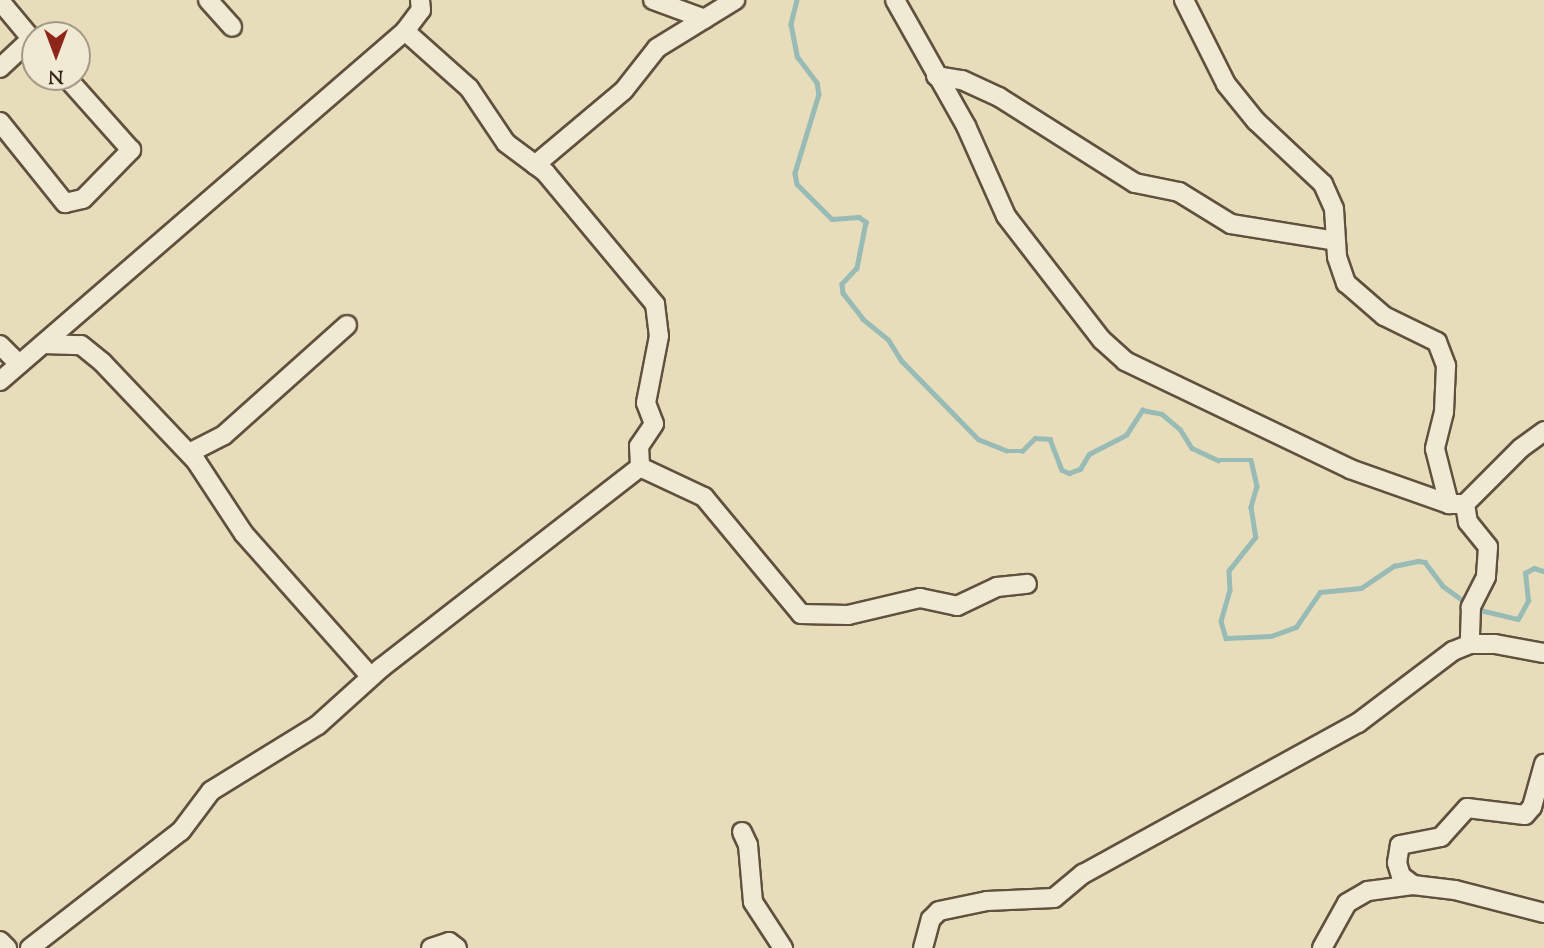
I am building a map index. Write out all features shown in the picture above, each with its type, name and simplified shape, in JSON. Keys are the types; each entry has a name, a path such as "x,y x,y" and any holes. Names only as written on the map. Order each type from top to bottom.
{"street":[{"path":"208,0 232,27"},
{"path":"653,0 705,19"},
{"path":"535,165 624,90 657,48 735,0"},
{"path":"895,0 966,126 1006,216 1086,320 1125,361 1350,469 1457,504"},
{"path":"1184,0 1226,84 1256,121 1323,184 1334,209 1336,241 1346,283 1384,316 1437,342 1446,366 1444,412 1436,449 1457,504 1488,547 1489,556 1486,577 1471,607 1470,644"},
{"path":"0,1 21,26"},
{"path":"0,381 405,31 424,3"},
{"path":"405,31 469,88 506,143 535,165 655,304 659,336 646,403 654,424 639,446 640,467"},
{"path":"0,68 21,51"},
{"path":"936,76 962,80 999,97 1135,183 1179,192 1231,224 1336,241"},
{"path":"0,122 65,202 83,199 131,150 78,91"},
{"path":"189,453 224,435 346,325"},
{"path":"43,344 81,345 189,453 244,534 371,677"},
{"path":"0,345 19,365"},
{"path":"1457,504 1544,431"},
{"path":"640,467 704,497 801,614 848,615 920,598 957,606 997,587 1027,584"},
{"path":"30,948 181,831 211,791 318,725 371,677 640,467"},
{"path":"923,948 932,919 939,911 987,901 1054,898 1083,874 1358,723 1452,651 1470,644 1544,653"},
{"path":"1413,885 1401,876 1397,863 1400,845 1441,837 1467,808 1525,815 1532,807 1544,764"},
{"path":"743,832 753,902 783,948"},
{"path":"1322,948 1347,903 1368,891 1413,885 1455,890 1544,913"},
{"path":"0,941 7,948"},
{"path":"431,948 449,942 457,948"}],"waterway":[{"path":"797,0 791,24 797,56 817,83 819,94 795,173 797,184 832,219 859,217 866,222 857,268 842,284 843,293 863,319 888,339 902,361 978,439 1007,451 1022,451 1035,438 1050,439 1062,470 1069,473 1080,469 1089,454 1126,435 1142,410 1162,414 1180,429 1192,448 1218,460 1251,460 1257,486 1251,507 1256,537 1229,571 1230,590 1221,621 1226,638 1271,636 1296,627 1320,592 1361,588 1394,566 1418,561 1425,562 1443,586 1469,605"},
{"path":"1476,609 1518,619 1528,601 1525,573 1534,568 1544,571"}]}
